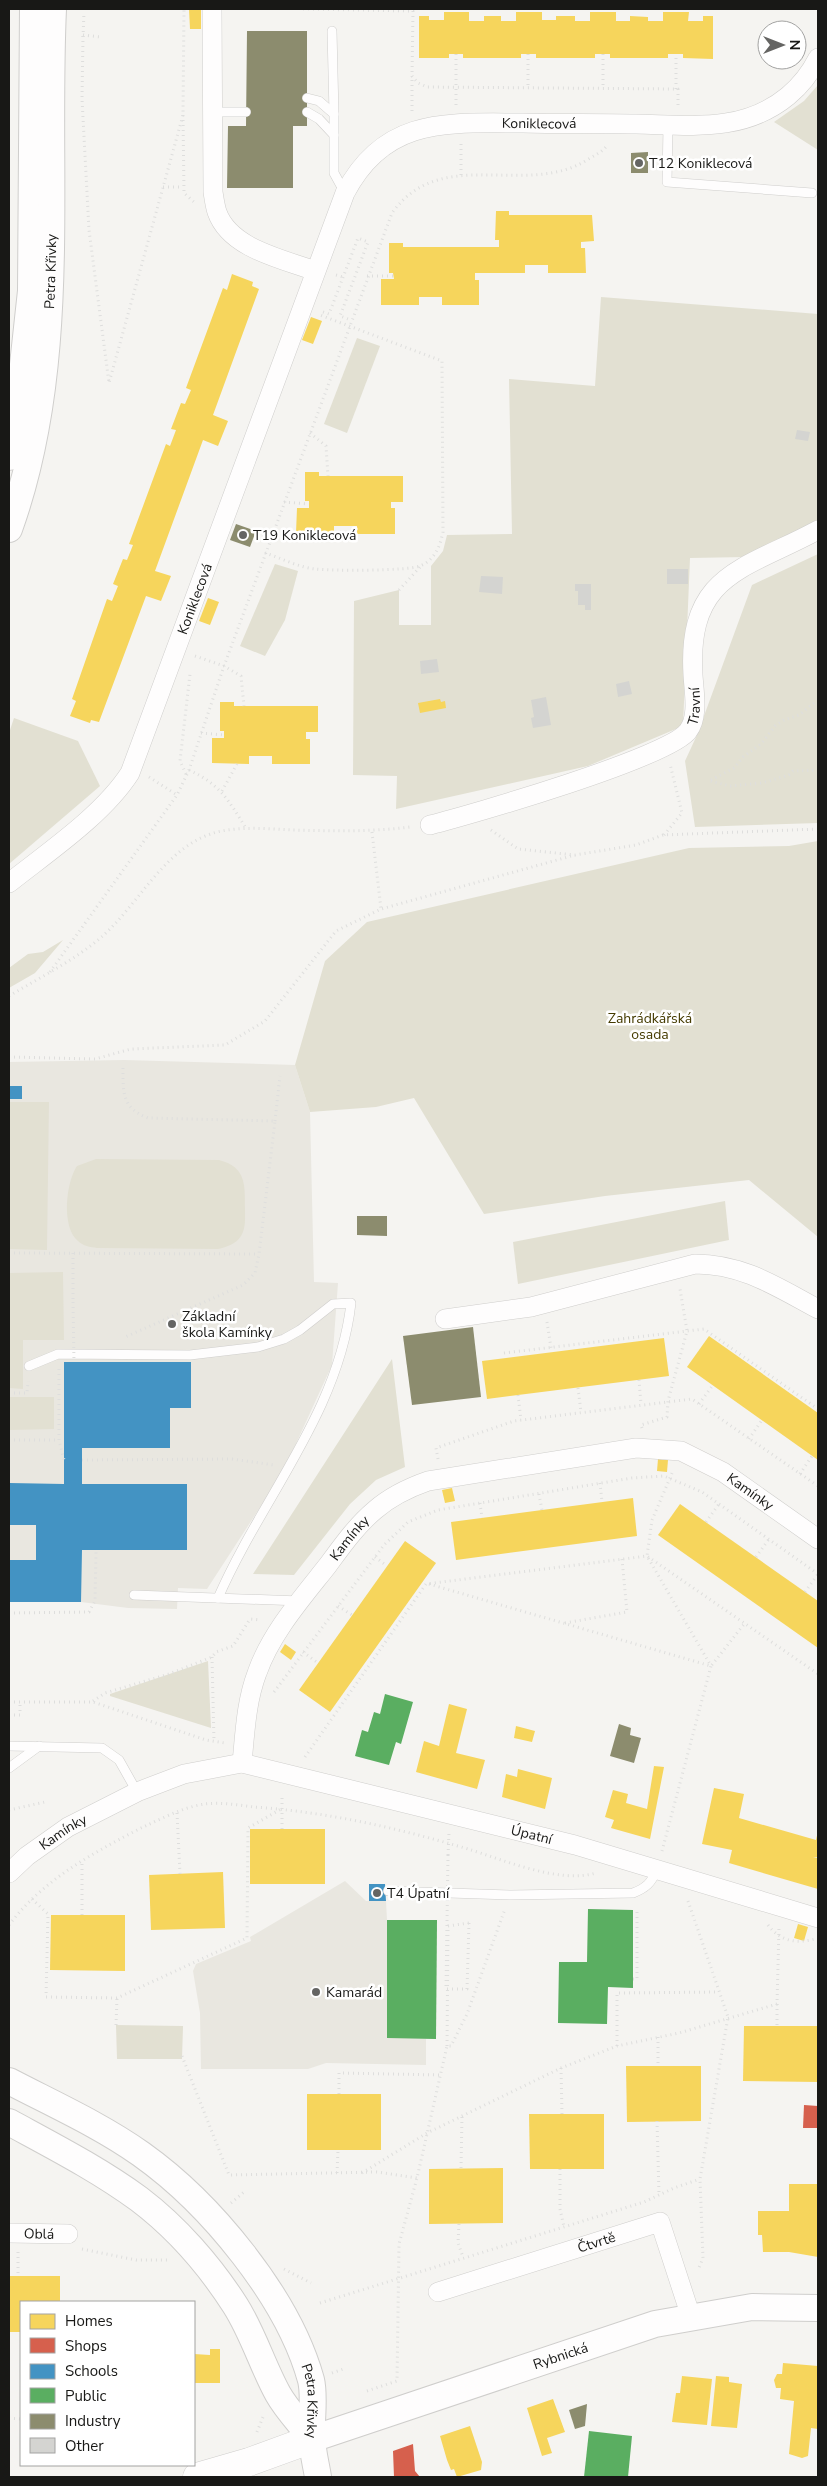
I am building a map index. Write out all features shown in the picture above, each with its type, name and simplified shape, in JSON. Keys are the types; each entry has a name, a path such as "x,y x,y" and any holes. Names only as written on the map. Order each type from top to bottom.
{"highway":[{"path":"196,2477 249,2462 312,2439"}],"street":[{"name":"Petra Křivky","path":"9,457 31,291 32,9"},
{"name":"Petra Křivky","path":"9,529 33,440 50,299 53,9"},
{"path":"212,9 213,192 217,212 231,233 249,246 322,272"},
{"name":"Koniklecová","path":"9,884 104,805 116,793 130,773 322,272 346,193 359,169 372,155 404,134 424,127 461,123 638,124 673,120 732,124 765,112 797,89 818,58"},
{"name":"Travní","path":"430,825 470,815 666,747 680,739 689,731 694,720 692,650 694,631 700,611 710,595 722,580 745,565 818,530"},
{"path":"445,1319 531,1307 695,1264 717,1264 748,1272 818,1308"},
{"name":"Kamínky","path":"9,1874 27,1856 68,1827 137,1792 184,1774 242,1763 249,1697 258,1671 275,1638 300,1601 355,1529 398,1492 428,1480 636,1448 681,1451 723,1472 818,1539"},
{"name":"Úpatní","path":"242,1763 658,1864 818,1918"},
{"name":"Petra Křivky","path":"9,2080 94,2126 146,2158 190,2195 237,2247 265,2283 306,2366 311,2381 312,2439"},
{"name":"Petra Křivky","path":"9,2122 119,2185 140,2200 173,2229 214,2276 234,2305 256,2344 278,2394 312,2439"},
{"name":"Čtvrtě","path":"438,2292 660,2222 691,2317"},
{"name":"Oblá","path":"13,2240 68,2234"},
{"name":"Rybnická","path":"312,2439 655,2324 752,2307 818,2308"},
{"path":"312,2439 318,2477"}],"lane":[{"path":"332,31 334,173 346,193"},
{"path":"307,98 319,101 334,114"},
{"path":"212,112 246,112"},
{"path":"307,112 319,119 334,134"},
{"path":"673,120 667,182 812,193"},
{"path":"29,1366 58,1354 190,1355 258,1346 284,1339 300,1330 333,1304 351,1303 348,1329 333,1379 289,1467 236,1558 218,1598"},
{"path":"134,1595 300,1601"},
{"path":"9,1746 102,1748 119,1760 137,1792"},
{"path":"9,1768 39,1746"},
{"path":"388,1892 510,1895 633,1893 644,1889 650,1883 658,1864"}],"path":[{"path":"82,9 82,99 89,230 109,383 183,115"},
{"path":"184,9 183,187 184,194 200,208"},
{"path":"303,9 413,11 412,115"},
{"path":"83,36 101,37"},
{"path":"456,54 456,109"},
{"path":"528,54 528,89"},
{"path":"603,54 603,89"},
{"path":"673,120 678,89 676,89 676,54"},
{"path":"412,76 418,83 427,87 456,89 676,89"},
{"path":"50,972 177,795 189,770 224,666 385,226 400,201 430,182 461,175 551,174 567,170 604,150 609,143 609,136"},
{"path":"461,137 461,175"},
{"path":"163,187 183,187"},
{"path":"316,309 329,314 358,238 368,242 340,316 351,320"},
{"path":"322,272 343,277"},
{"path":"367,276 393,276"},
{"path":"321,316 442,361 443,532 436,553 421,565 399,590"},
{"path":"310,433 326,446 328,476"},
{"path":"284,502 309,504"},
{"path":"265,553 315,569 406,568 421,565"},
{"path":"186,774 180,761 192,655 224,666 242,676 244,706"},
{"path":"818,700 799,715 784,720 775,726 760,744 743,757 734,768 709,781 731,786 762,782 789,775 793,771 818,770"},
{"path":"201,734 224,735"},
{"path":"663,835 682,813 666,747"},
{"path":"222,791 237,764"},
{"path":"189,770 207,779 222,791 247,828"},
{"path":"144,779 150,777 177,795"},
{"path":"470,815 518,850 575,855"},
{"path":"9,996 72,959 105,934 123,917 183,848 216,832 247,828 372,832 430,825"},
{"path":"9,1058 96,1059 131,1049 225,1045 265,1021 336,931 381,909 575,855 636,845 663,835 818,829"},
{"path":"372,832 381,909"},
{"path":"123,1068 125,1102 136,1114 148,1118 275,1121"},
{"path":"88,1354 243,1285 254,1273 259,1254 280,1076"},
{"path":"9,1253 259,1254"},
{"path":"73,1253 74,1362"},
{"path":"642,1430 642,1425 667,1418 668,1401 687,1331 682,1295"},
{"path":"504,1353 633,1340 704,1329 735,1353 818,1409"},
{"path":"510,1353 511,1357"},
{"path":"58,1354 59,1440 64,1460"},
{"path":"9,1393 27,1393 29,1366"},
{"path":"638,1380 642,1404"},
{"path":"699,1404 713,1385"},
{"path":"578,1388 581,1412"},
{"path":"518,1395 521,1420"},
{"path":"439,1464 436,1448 521,1420 692,1399 818,1486"},
{"path":"749,1438 762,1420"},
{"path":"9,1440 59,1440"},
{"path":"800,1474 812,1456"},
{"path":"82,1460 232,1459 289,1467"},
{"path":"269,1698 375,1557 393,1536 415,1519 438,1510 653,1476 671,1478 702,1492 818,1574 805,1592"},
{"path":"671,1478 652,1520 647,1556 712,1666"},
{"path":"600,1484 602,1502"},
{"path":"539,1494 542,1510"},
{"path":"480,1503 482,1518"},
{"path":"706,1522 719,1504"},
{"path":"756,1557 769,1539"},
{"path":"9,1613 89,1612 96,1601 96,1552"},
{"path":"303,1761 426,1584 647,1556 818,1674"},
{"path":"375,1557 387,1566"},
{"path":"564,1623 627,1612 622,1559"},
{"path":"426,1584 712,1666"},
{"path":"338,1606 352,1616"},
{"path":"93,1702 105,1694 169,1674 212,1657 216,1652 233,1646 250,1619 264,1620"},
{"path":"658,1864 712,1666 745,1622"},
{"path":"303,1652 318,1662"},
{"path":"212,1657 214,1741"},
{"path":"9,1702 93,1702 214,1741 226,1743"},
{"path":"9,1715 20,1715 20,1702"},
{"path":"282,1829 283,1789"},
{"path":"9,1810 45,1802"},
{"path":"9,1925 32,1899 82,1859 166,1816 204,1804 282,1808 388,1827 563,1876 582,1876 600,1871"},
{"path":"32,1899 48,1914 46,1998 117,1998 247,1938 248,1828 282,1808"},
{"path":"177,1813 180,1874"},
{"path":"367,2391 398,2381 399,2244 417,2178 447,2046 448,1926 469,1923 467,1989 446,1989 449,1828"},
{"path":"82,1859 82,1915"},
{"path":"681,2288 694,2284 703,2258 700,2179 728,2017 686,1893"},
{"path":"447,2046 451,2046 467,2014 510,1895"},
{"path":"632,1979 637,1979 637,1904"},
{"path":"777,2026 779,1906"},
{"path":"617,2046 617,1993 719,1992"},
{"path":"116,2025 117,1998"},
{"path":"362,2173 427,2133 561,2068 617,2046 658,2037 777,2004"},
{"path":"658,2037 658,2066"},
{"path":"182,2056 229,2175 377,2172 417,2178"},
{"path":"561,2068 562,2114"},
{"path":"339,2094 339,2073 440,2075"},
{"path":"461,2168 462,2116"},
{"path":"657,2121 659,2195"},
{"path":"337,2173 338,2150"},
{"path":"560,2169 560,2209 564,2227"},
{"path":"320,2303 644,2202 700,2179"},
{"path":"225,2208 244,2192"},
{"path":"459,2224 458,2243 463,2258"},
{"path":"13,2240 18,2276"},
{"path":"277,2265 311,2283"},
{"path":"254,2435 261,2424 263,2410"}],"shaded area":[{"name":"Základní škola Kamínky","path":"124,1060 295,1065 310,1112 314,1282 338,1283 332,1365 283,1472 207,1589 178,1588 177,1609 128,1608 81,1602 9,1602 9,1062"},
{"name":"Kamarád","path":"345,1881 366,1901 386,1901 387,1920 437,1920 436,2039 426,2039 426,2065 326,2063 308,2069 201,2069 200,2013 193,1971 196,1964 251,1941 250,1937"}],"green space":[{"path":"818,85 818,150 774,122 804,101"},
{"path":"601,297 818,314 818,526 746,557 690,558 683,726 588,766 396,809 397,776 353,775 354,601 399,590 399,625 431,625 431,566 443,551 447,535 512,534 509,379 595,386"},
{"path":"357,338 380,346 347,433 324,424"},
{"path":"818,554 818,823 695,827 685,761 697,735 752,585"},
{"path":"275,564 298,571 285,620 265,656 240,646"},
{"path":"14,718 78,741 100,786 9,864 9,733"},
{"name":"Zahrádkářská osada","path":"818,841 818,1237 749,1180 605,1196 484,1214 414,1098 376,1107 310,1112 295,1065 325,961 367,922 689,848 789,846"},
{"path":"63,940 35,973 9,988 9,968 28,954 43,952"},
{"path":"9,1102 49,1102 47,1250 9,1249"},
{"path":"96,1159 219,1160 228,1163 239,1172 244,1184 245,1219 243,1233 234,1243 218,1249 97,1248 82,1244 69,1226 67,1215 68,1193 73,1173 77,1166"},
{"path":"725,1201 729,1240 518,1284 513,1242"},
{"path":"63,1272 64,1340 23,1340 23,1389 9,1388 9,1273"},
{"path":"392,1359 405,1467 376,1480 350,1504 294,1575 253,1574"},
{"path":"9,1397 54,1397 54,1429 9,1430"},
{"path":"208,1661 211,1728 110,1696 110,1694"},
{"path":"116,2025 183,2026 182,2059 117,2059"}],"building: Homes":[{"path":"189,9 201,9 201,29 190,29"},
{"path":"444,12 469,12 469,21 484,21 484,16 501,16 501,21 516,21 516,12 542,12 542,20 556,20 556,16 575,16 575,21 590,21 590,12 616,12 616,21 630,21 630,16 648,17 648,21 663,21 663,12 689,12 688,21 703,21 703,16 713,16 713,59 683,58 683,54 668,54 668,58 610,58 610,54 595,54 595,58 536,58 536,54 521,54 521,58 463,58 463,54 449,54 449,58 419,58 419,16 429,16 429,20 444,20"},
{"path":"496,211 509,211 509,215 592,215 594,241 581,242 581,248 585,248 586,273 548,273 548,265 525,265 525,273 475,273 475,280 479,280 479,305 442,305 442,297 419,297 419,305 381,305 381,279 394,279 393,273 389,273 389,243 403,243 403,247 499,247 499,240 495,240"},
{"path":"232,274 253,282 252,286 259,289 213,415 228,421 218,446 203,440 155,571 171,576 161,601 146,596 99,722 91,720 90,723 70,716 76,701 72,699 107,599 112,601 118,586 113,584 123,559 127,560 133,545 129,544 166,444 170,446 176,430 171,429 181,403 185,404 191,390 186,388 223,288 227,290"},
{"path":"311,317 322,321 313,344 302,340"},
{"path":"305,472 319,472 319,476 403,476 403,502 391,502 391,508 395,508 395,534 357,534 357,526 334,526 334,533 296,533 297,508 309,508 309,501 305,501"},
{"path":"208,598 219,602 210,625 199,621"},
{"path":"440,699 441,702 445,701 446,708 420,713 418,703"},
{"path":"220,702 234,702 234,706 318,706 318,732 306,732 306,739 310,739 310,764 272,764 272,756 249,756 249,764 212,763 212,738 224,738 224,731 220,731"},
{"path":"709,1336 818,1413 818,1460 687,1367"},
{"path":"664,1338 669,1376 487,1399 482,1361"},
{"path":"658,1459 668,1460 667,1472 657,1471"},
{"path":"452,1488 455,1501 445,1503 442,1490"},
{"path":"633,1498 637,1536 456,1560 451,1522"},
{"path":"680,1504 818,1601 818,1648 658,1535"},
{"path":"405,1541 436,1563 330,1712 299,1690"},
{"path":"285,1644 296,1652 291,1660 280,1652"},
{"path":"449,1704 467,1709 456,1753 485,1760 477,1789 416,1772 424,1741 439,1746"},
{"path":"516,1726 535,1731 532,1742 514,1738"},
{"path":"654,1766 664,1767 650,1839 611,1828 614,1820 605,1817 613,1790 628,1794 626,1803 647,1809"},
{"path":"518,1769 552,1778 545,1809 502,1797 506,1774 517,1777"},
{"path":"714,1788 744,1794 739,1818 816,1840 818,1831 818,1857 813,1857 818,1858 818,1889 729,1863 732,1850 702,1844"},
{"path":"250,1829 325,1829 325,1884 250,1884"},
{"path":"223,1872 225,1928 151,1930 149,1875"},
{"path":"51,1915 125,1915 125,1971 50,1970"},
{"path":"798,1924 808,1927 804,1941 794,1938"},
{"path":"744,2026 818,2026 818,2082 743,2081"},
{"path":"626,2066 701,2066 701,2121 627,2122"},
{"path":"307,2094 381,2094 381,2150 307,2150"},
{"path":"529,2114 604,2114 604,2169 530,2169"},
{"path":"503,2168 503,2223 429,2224 429,2169"},
{"path":"789,2184 818,2184 818,2257 789,2252 763,2252 762,2235 758,2235 758,2211 789,2211"},
{"path":"9,2276 60,2276 60,2301 20,2301 20,2332 9,2332"},
{"path":"210,2349 220,2349 220,2383 195,2383 195,2354 210,2355"},
{"path":"783,2363 818,2366 818,2429 811,2428 808,2456 802,2458 789,2454 794,2401 780,2399 781,2388 776,2388 774,2380 777,2374 782,2374"},
{"path":"682,2376 712,2379 707,2425 672,2422 676,2393 680,2393"},
{"path":"716,2376 729,2377 729,2382 742,2384 737,2428 711,2426"},
{"path":"553,2399 565,2432 547,2438 552,2453 542,2456 527,2408"},
{"path":"470,2426 482,2462 481,2470 457,2477 454,2469 451,2470 440,2436"}],"building: Shops":[{"path":"804,2105 818,2106 818,2128 803,2128"},
{"path":"413,2444 415,2471 420,2477 394,2477 393,2451"}],"building: Schools":[{"path":"9,1086 22,1086 22,1099 9,1099"},
{"path":"64,1362 191,1362 191,1408 170,1408 170,1448 82,1448 82,1484 187,1484 187,1550 82,1550 81,1602 9,1602 9,1560 36,1560 36,1525 9,1525 9,1483 64,1484"},
{"name":"T4 Úpatní","path":"369,1884 385,1884 386,1901 369,1901"}],"building: Public":[{"path":"385,1694 413,1702 401,1744 396,1742 389,1765 355,1756 362,1730 368,1732 374,1712 380,1714"},
{"path":"588,1909 633,1910 633,1988 608,1987 607,2024 558,2023 559,1962 587,1962"},
{"path":"387,1920 437,1920 436,2039 387,2038"},
{"path":"589,2431 632,2436 628,2477 584,2477"}],"building: Industry":[{"path":"247,31 307,31 307,126 293,126 293,188 227,188 228,126 246,126"},
{"name":"T12 Koniklecová","path":"648,152 648,173 631,173 631,153"},
{"name":"T19 Koniklecová","path":"236,524 256,531 250,547 230,540"},
{"path":"357,1216 387,1216 387,1236 357,1235"},
{"path":"473,1327 481,1397 412,1405 403,1336"},
{"path":"619,1724 631,1728 630,1735 641,1738 634,1763 610,1756"},
{"path":"587,2404 585,2426 575,2429 569,2410"}],"building: Other":[{"path":"797,430 810,432 808,441 795,439"},
{"path":"667,569 688,569 688,584 667,584"},
{"path":"481,576 503,577 502,594 479,592"},
{"path":"575,584 591,584 591,610 585,610 585,605 578,605 578,591 575,591"},
{"path":"437,659 439,672 421,674 420,661"},
{"path":"629,681 632,694 618,697 616,684"},
{"path":"546,697 551,725 533,728 531,718 534,717 531,700"}],"place":[{"name":"T12 Koniklecová","path":"639,163"},
{"name":"T19 Koniklecová","path":"243,535"},
{"name":"Základní škola Kamínky","path":"172,1324"},
{"name":"T4 Úpatní","path":"377,1893"},
{"name":"Kamarád","path":"316,1992"}]}
